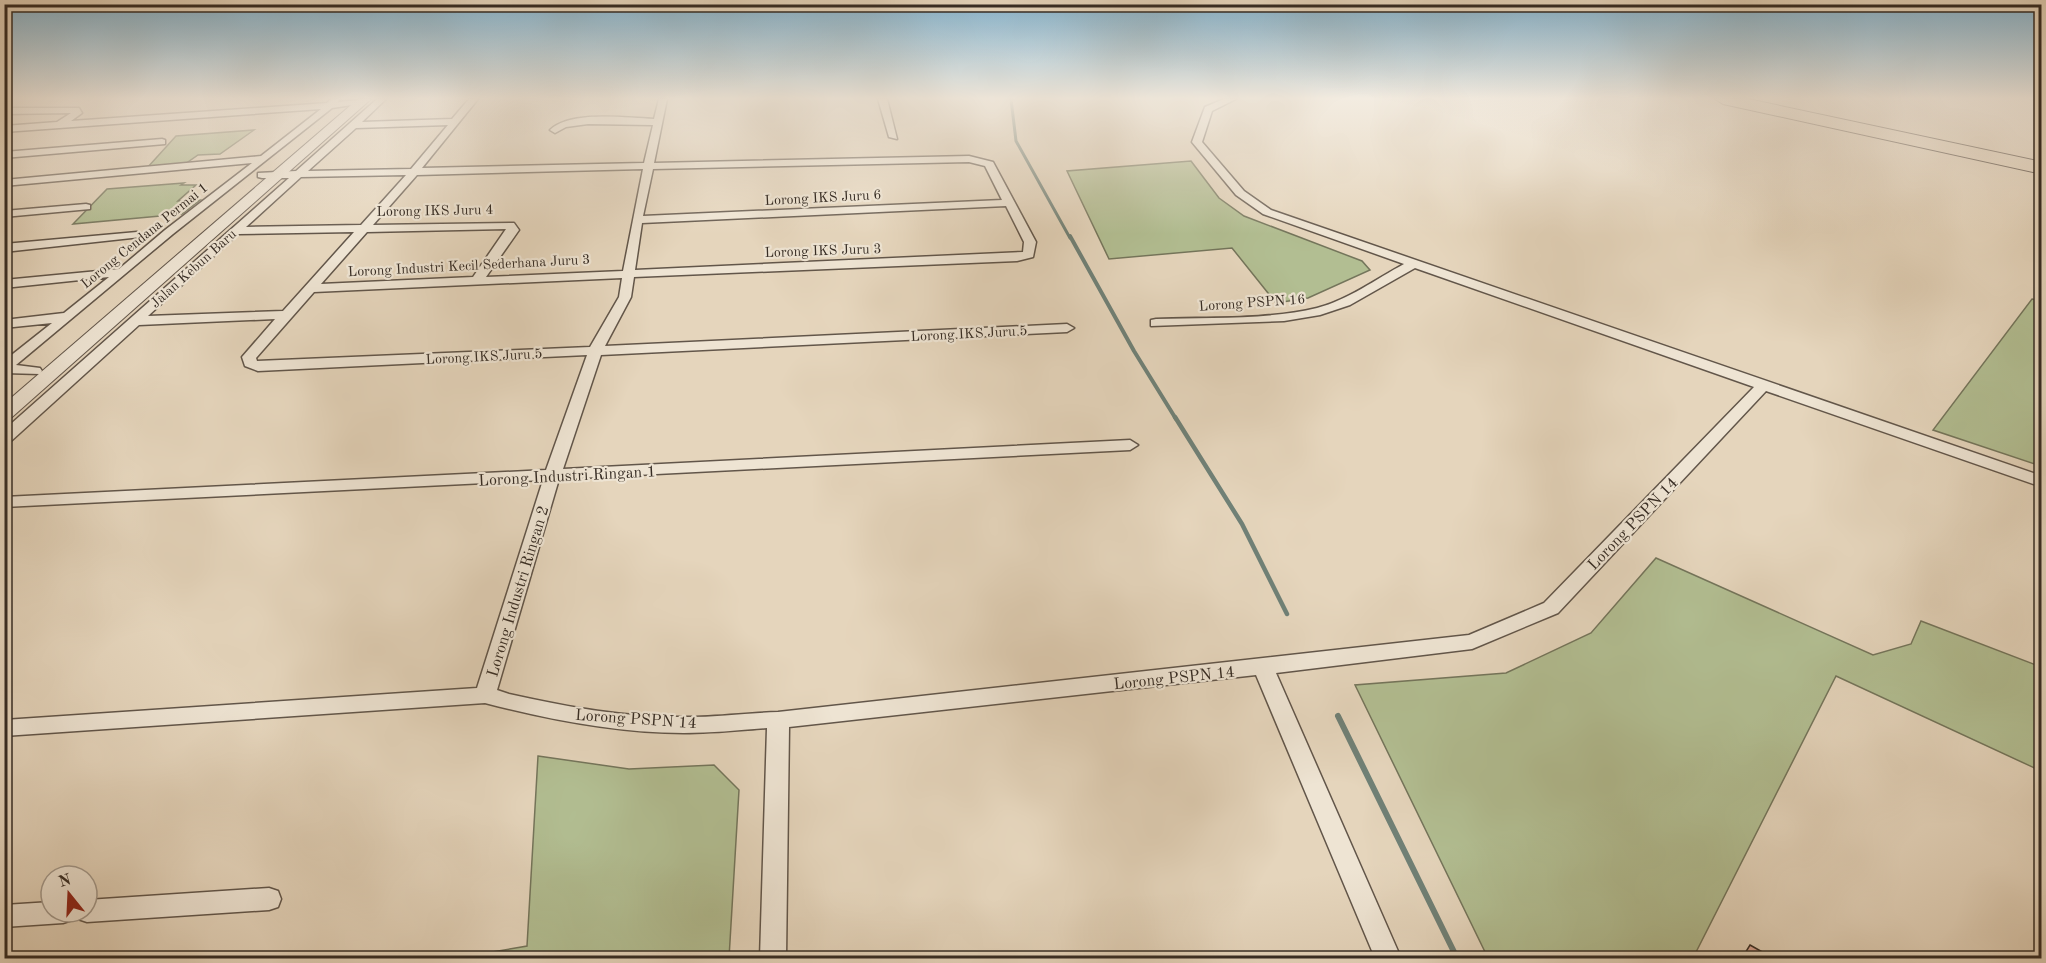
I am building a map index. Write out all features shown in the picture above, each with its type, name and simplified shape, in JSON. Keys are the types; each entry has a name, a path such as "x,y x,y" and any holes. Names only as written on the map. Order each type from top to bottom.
{"highway":[{"path":"1941,144 2042,165"},
{"path":"1946,144 2042,165"}],"street":[{"path":"4,155 138,144"},
{"name":"Jalan Kebun Baru","path":"4,396 298,144"},
{"name":"Jalan Kebun Baru","path":"4,439 332,144"},
{"name":"Lorong IKS Juru 5","path":"436,144 249,357 250,363 258,367 1067,328"},
{"name":"Lorong Industri Ringan 2","path":"485,695 552,476 595,351 625,297 637,220 654,144"},
{"path":"1199,144 1240,193 1267,212 2042,482"},
{"path":"4,183 263,174 969,159 989,164 1009,203"},
{"name":"Jalan Kebun Baru","path":"4,414 263,174"},
{"path":"229,186 263,174"},
{"name":"Lorong Cendana Permai 1","path":"4,368 169,232 229,186 263,174"},
{"name":"Lorong IKS Juru 6","path":"637,220 1009,203"},
{"name":"Lorong IKS Juru 3","path":"629,273 1017,257 1029,254 1030,242 1009,203"},
{"path":"4,214 86,207"},
{"name":"Lorong IKS Juru 4","path":"365,226 510,225 513,230 477,280"},
{"path":"235,231 365,226"},
{"path":"4,248 137,235"},
{"name":"Lorong PSPN 16","path":"1155,323 1284,317 1320,311 1345,302 1412,264"},
{"path":"4,284 123,272"},
{"name":"Lorong Industri Kecil Sederhana Juru 3","path":"310,288 629,273"},
{"path":"133,321 286,315"},
{"path":"4,324 67,317"},
{"path":"4,368 35,371"},
{"name":"Lorong PSPN 14","path":"4,728 485,695 538,710 684,725 778,720 1472,642 1551,608 1763,386"},
{"name":"Lorong Industri Ringan 1","path":"4,502 1130,445"},
{"path":"1263,667 1388,958"},
{"path":"773,958 778,720"},
{"path":"99,909 268,899"},
{"path":"4,916 39,914"}],"green space":[{"path":"169,144 234,144 220,154 198,155 185,164 147,168"},
{"path":"1191,161 1219,198 1244,216 1362,261 1370,270 1308,298 1276,303 1232,248 1109,259 1067,171"},
{"path":"184,183 181,185 196,185 178,201 200,200 182,214 73,224 107,189"},
{"path":"2032,299 2041,301 2041,466 1933,430"},
{"path":"1656,558 1873,655 1911,644 1921,621 2041,667 2041,771 1836,676 1693,958 1488,958 1355,685 1506,673 1591,633"},
{"path":"538,756 629,769 714,765 739,790 729,958 457,958 527,946"}],"building":[{"path":"1750,945 1773,958 1742,958"}],"waterway":[{"path":"1018,144 1070,238"},
{"path":"1070,236 1134,351 1176,419"},
{"path":"1175,417 1242,524 1287,614"},
{"path":"1338,716 1457,958"}]}
